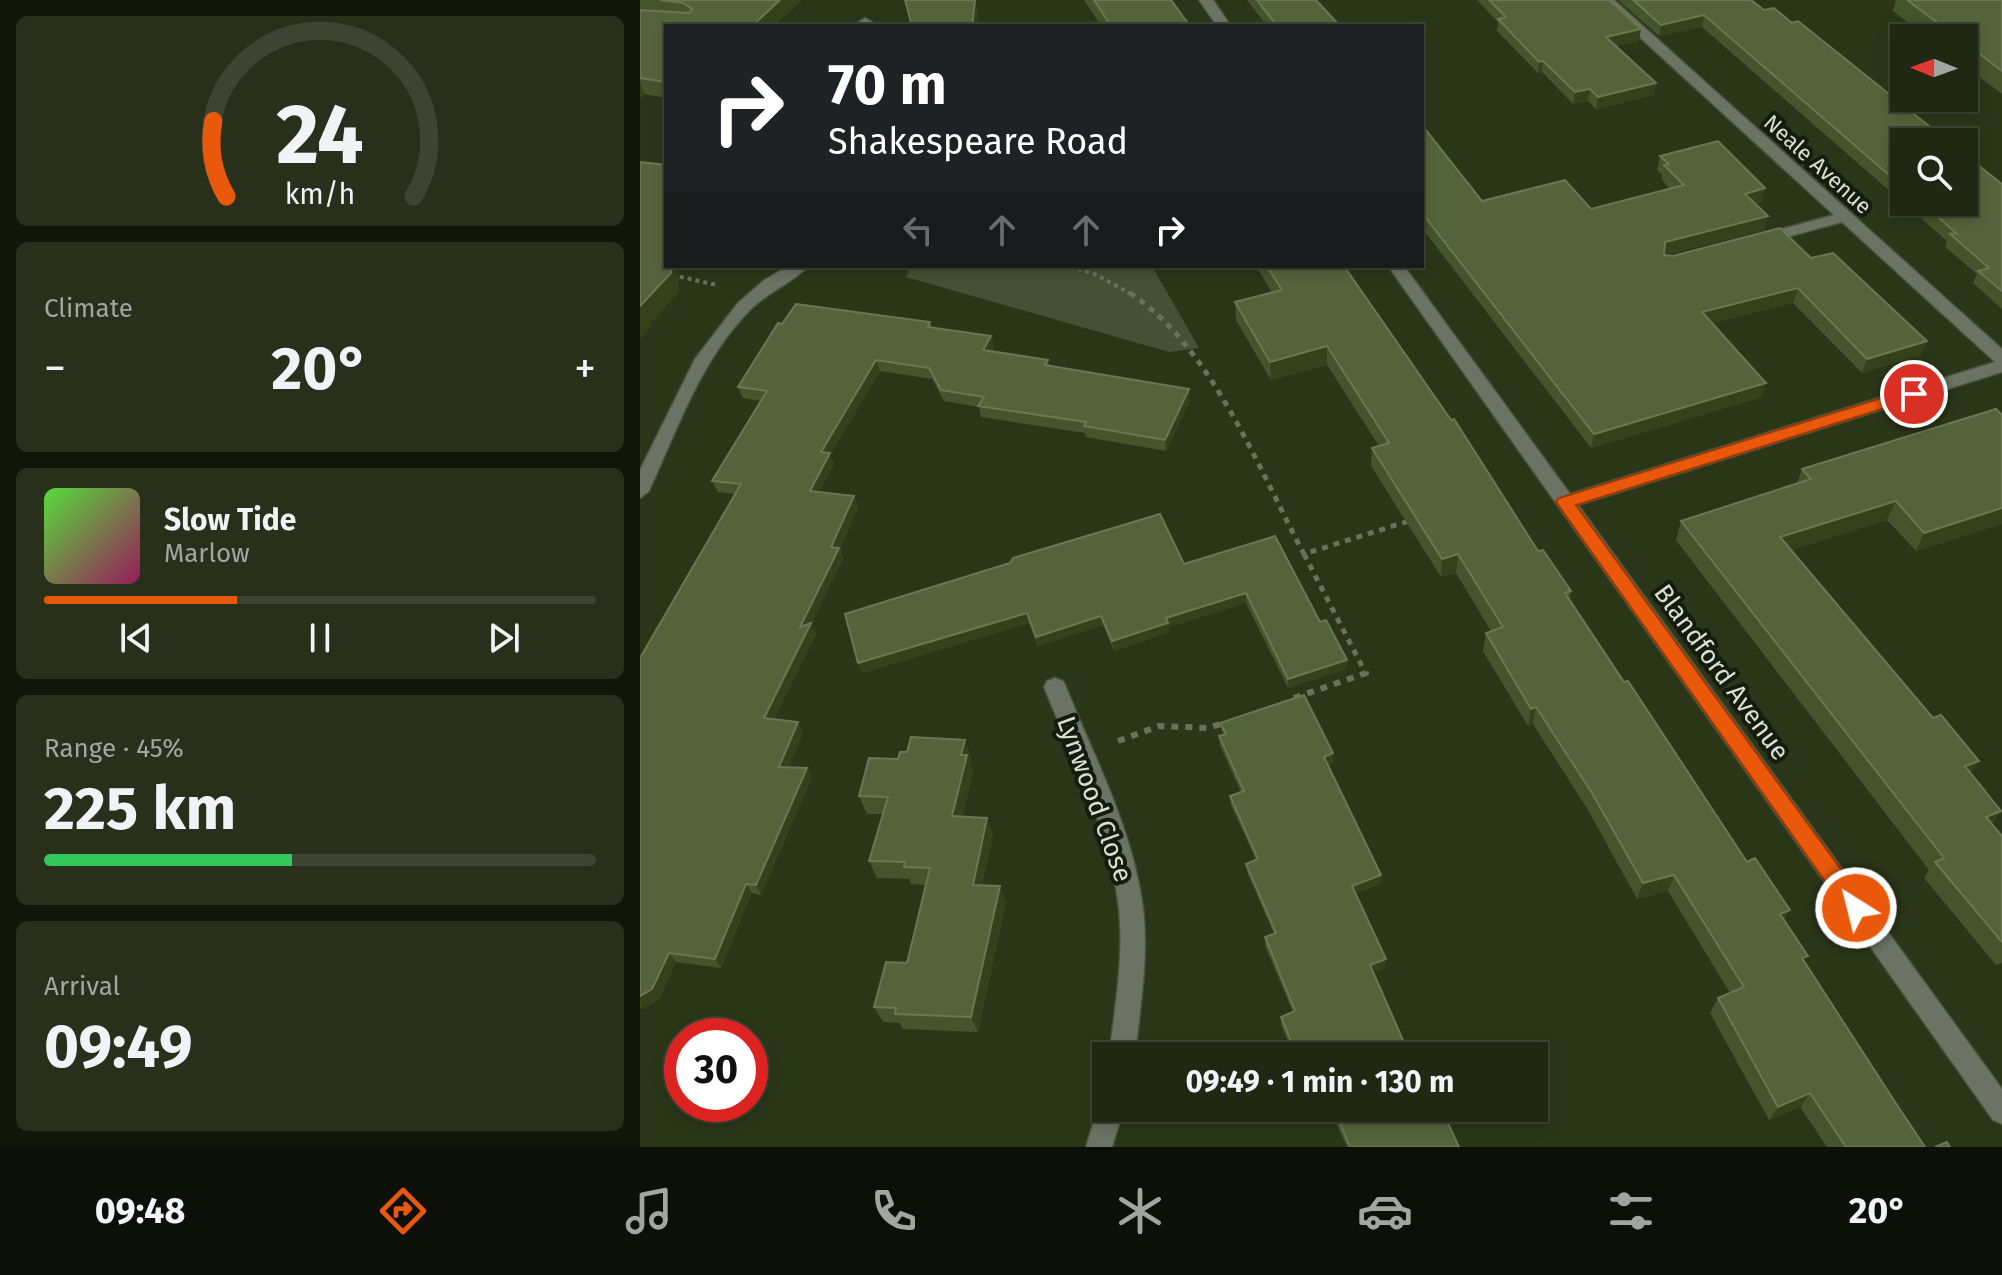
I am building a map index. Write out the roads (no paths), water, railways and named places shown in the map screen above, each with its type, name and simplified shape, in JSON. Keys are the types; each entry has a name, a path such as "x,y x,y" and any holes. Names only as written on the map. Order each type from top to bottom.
{"street":[{"path":"1206,0 1223,24"},
{"name":"Neale Avenue","path":"1606,0 2002,359"},
{"path":"1742,244 1844,217"},
{"path":"640,491 704,356 727,321 755,293 797,268"},
{"name":"Blandford Avenue","path":"1397,268 2002,1111"},
{"path":"1565,502 2002,366"},
{"name":"Lynwood Close","path":"1055,687 1111,827 1128,889 1133,943 1123,1042"},
{"path":"1099,1147 1107,1122"}]}
